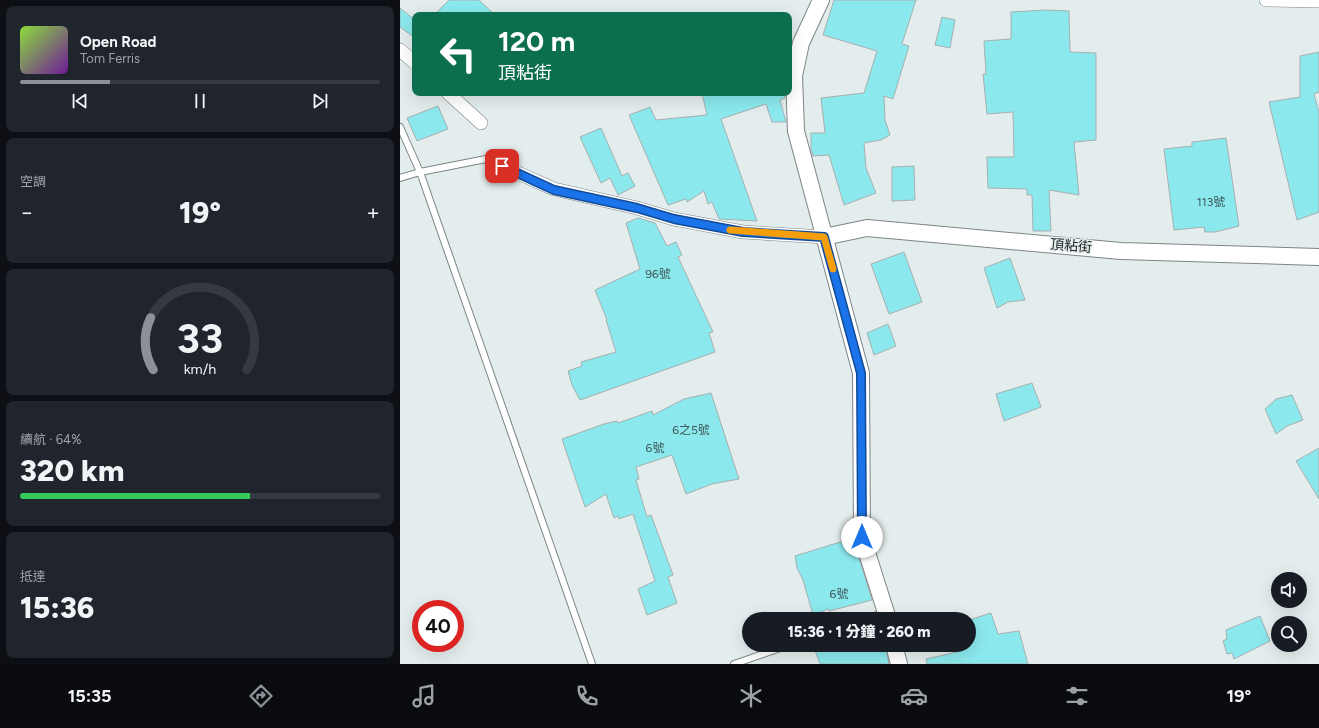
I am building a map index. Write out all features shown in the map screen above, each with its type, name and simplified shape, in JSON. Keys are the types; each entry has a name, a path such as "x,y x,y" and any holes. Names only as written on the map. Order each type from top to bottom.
{"street":[{"path":"821,0 801,43 794,76 796,131 861,373 862,537 886,612"},
{"path":"1266,0 1319,0"},
{"path":"400,50 412,60"},
{"path":"451,96 481,123"},
{"name":"頂粘街","path":"502,166 554,190 637,208 674,219 743,232 824,237 867,228 1121,251 1319,257"},
{"path":"896,652 899,664"}],"lane":[{"path":"400,127 420,172 592,664"},
{"path":"400,178 420,172 486,159 502,166"},
{"path":"734,664 769,652"}],"building":[{"path":"449,0 479,0 492,12 437,12"},
{"path":"834,0 916,0 902,44 909,46 893,99 884,96 885,120 890,135 881,140 864,143 866,168 876,193 844,205 829,155 813,156 811,149 811,133 825,133 821,98 864,93 877,51 823,35"},
{"path":"400,8 412,18 412,36 400,27"},
{"path":"1045,10 1069,11 1070,52 1096,53 1096,140 1074,142 1079,195 1049,190 1051,231 1033,231 1032,195 1027,195 1027,189 988,188 987,157 1014,157 1013,112 987,114 983,74 986,74 984,41 1011,39 1011,12"},
{"path":"942,17 955,20 950,48 935,45"},
{"path":"1319,52 1319,92 1314,94 1319,112 1319,212 1297,220 1269,102 1300,97 1300,56"},
{"path":"703,96 785,96 785,98 780,100 786,122 772,122 766,104 721,119 757,221 719,219 712,202 708,204 704,191 687,202 686,199 668,205 629,115 650,107 656,120 707,115"},
{"path":"438,106 448,129 417,141 407,118"},
{"path":"601,128 622,176 628,173 635,186 618,195 610,178 601,183 580,137"},
{"path":"1226,138 1239,226 1215,232 1205,232 1204,227 1174,230 1164,149 1192,146 1192,142"},
{"path":"914,166 915,200 892,201 892,167"},
{"path":"638,218 655,223 667,246 676,242 682,255 678,257 713,332 709,333 715,352 580,400 572,385 568,371 582,366 581,362 616,352 607,320 595,290 640,269 626,223"},
{"path":"904,252 922,302 889,314 871,264"},
{"path":"1010,258 1025,300 1008,302 997,308 984,268"},
{"path":"888,324 896,346 874,355 867,333"},
{"path":"1032,383 1041,407 1004,421 996,394"},
{"path":"711,393 739,479 712,484 686,494 672,455 636,467 639,479 636,480 647,517 651,515 673,575 668,577 677,603 647,615 638,589 655,581 633,514 619,519 618,516 614,518 606,494 585,507 562,439 604,424 617,421 618,423 652,411 653,415 684,399"},
{"path":"1292,395 1303,420 1287,426 1276,434 1265,409 1276,399"},
{"path":"1319,448 1319,499 1296,461"},
{"path":"853,538 872,600 829,611 828,609 820,612 812,612 803,580 797,568 795,556"},
{"path":"991,613 998,634 1019,631 1028,664 927,664 926,659 957,652 976,652 976,618"},
{"path":"1260,616 1270,641 1234,659 1232,653 1227,654 1223,641 1227,639 1226,630"},
{"path":"816,652 886,652 889,664 820,664"}],"slow traffic":[{"path":"730,230 824,237 833,269"}],"route":[{"path":"502,166 554,190 637,208 674,219 743,232 824,237 861,373 862,537"}]}
